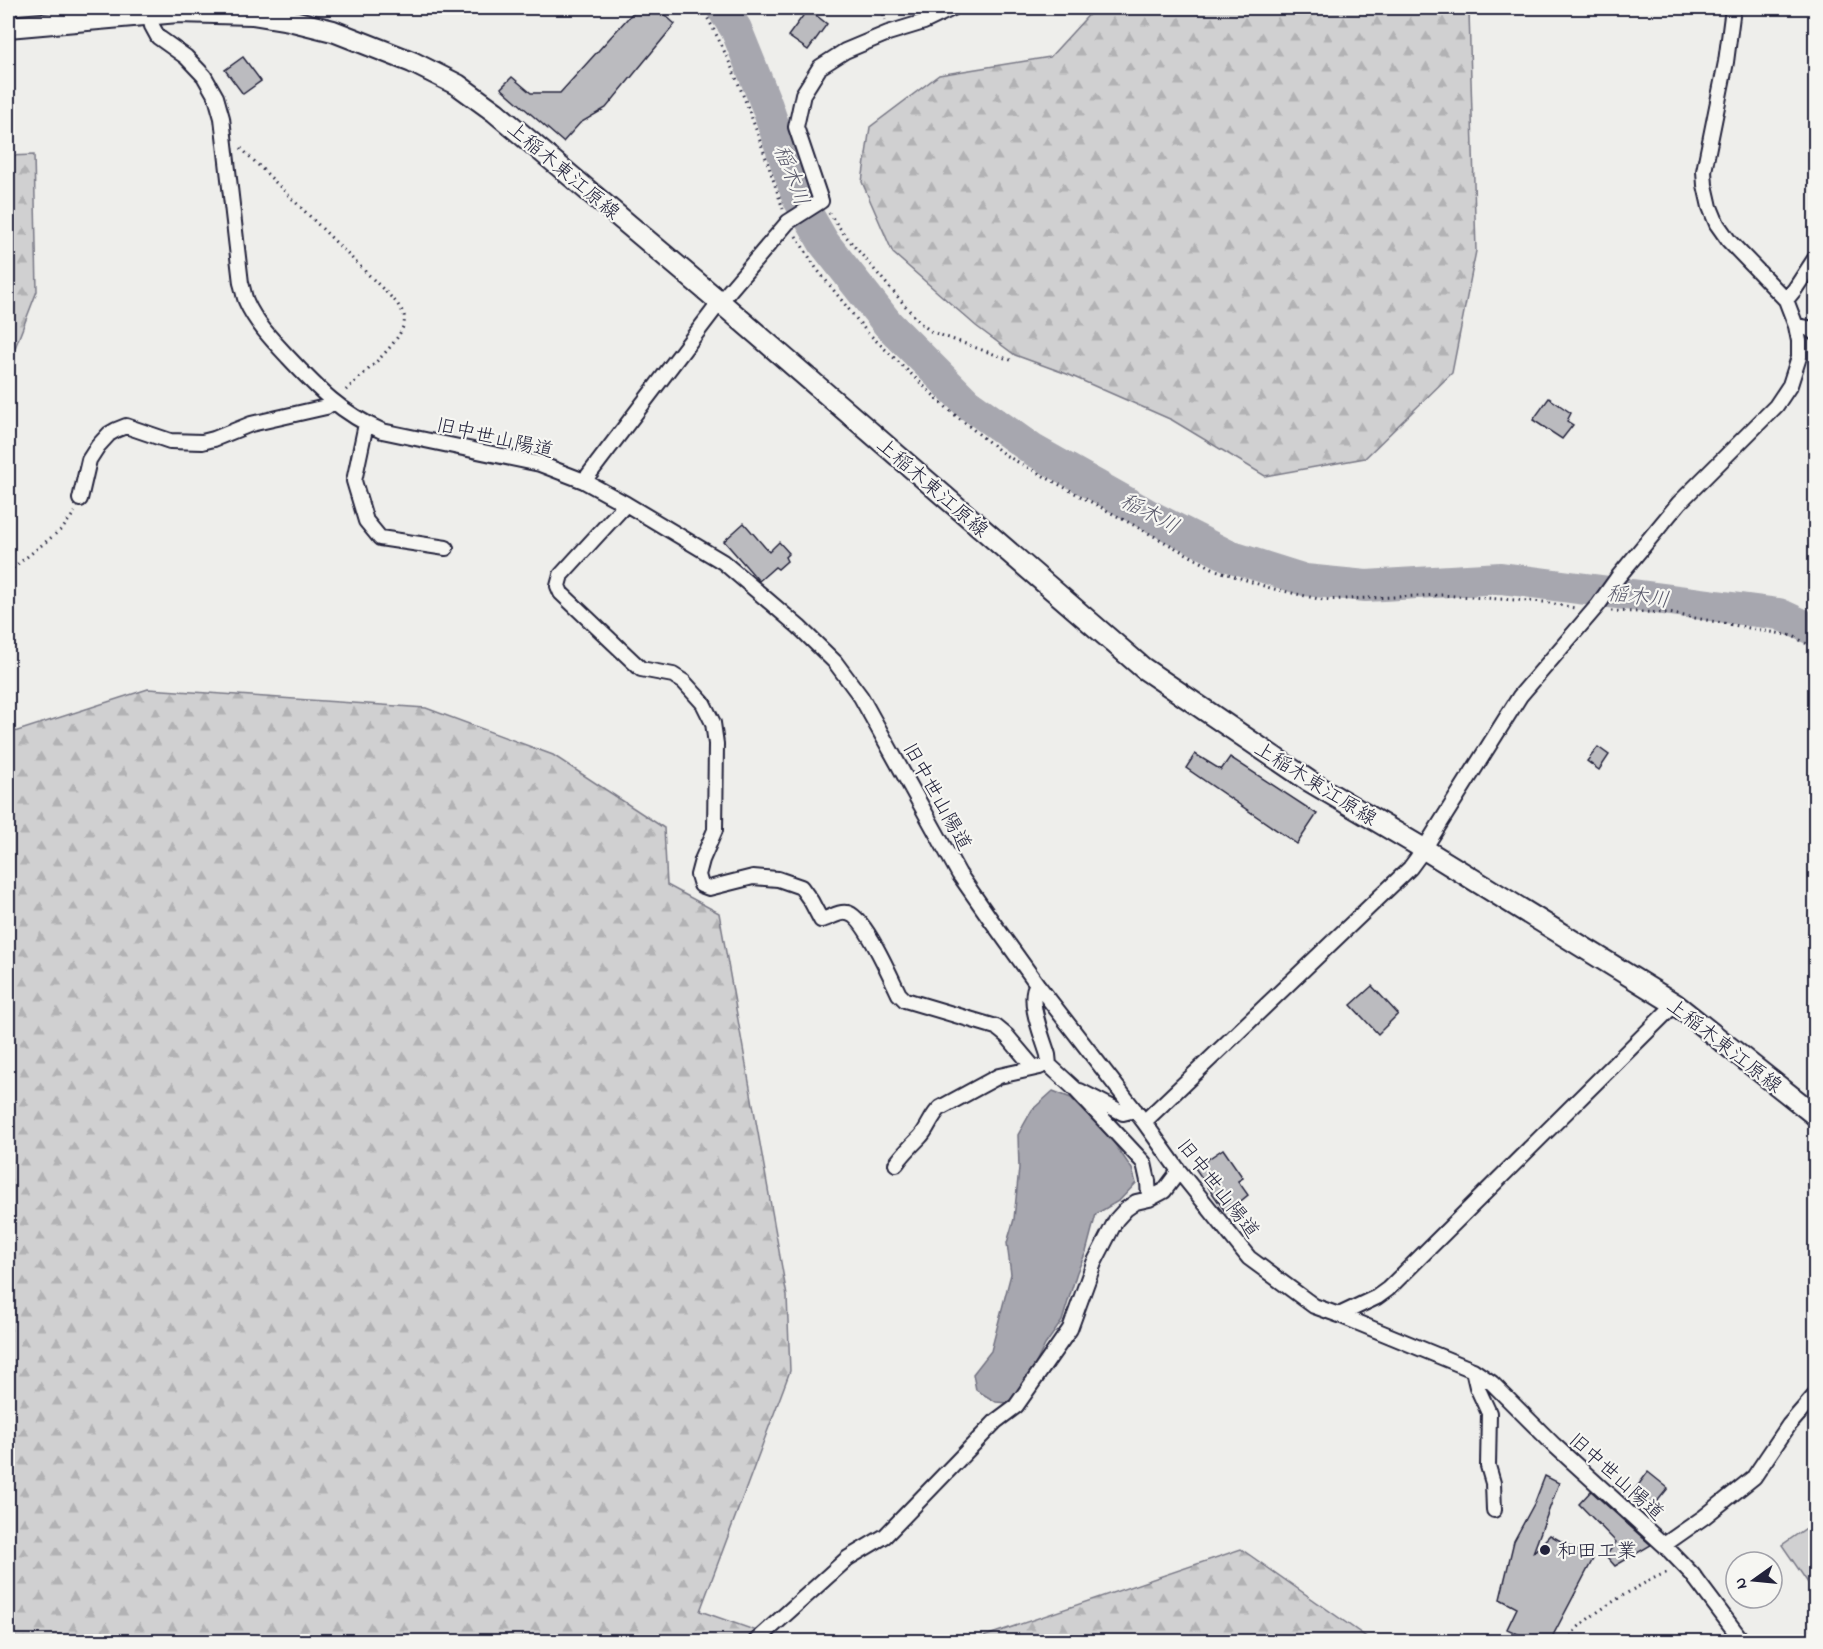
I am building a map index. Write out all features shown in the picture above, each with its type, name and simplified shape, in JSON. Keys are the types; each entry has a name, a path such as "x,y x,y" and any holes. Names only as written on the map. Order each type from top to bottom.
{"main road":[{"name":"上稲木東江原線","path":"8,27 115,12 252,14 290,20 333,31 412,62 458,85 495,112 720,302 1143,668 1309,781 1675,1004 1815,1116"}],"street":[{"path":"584,481 720,302 790,221 820,202 796,127 803,94 820,67 845,51 888,33 924,22 953,8"},
{"path":"1144,1122 1410,868 1520,696 1595,608 1679,503 1776,406 1790,385 1799,357 1799,341 1786,300 1729,241 1716,224 1705,185 1704,171 1726,62 1732,8"},
{"name":"旧中世山陽道","path":"149,13 158,37 186,57 204,76 216,98 222,118 238,261 246,302 276,344 321,393 366,424 382,431 540,464 584,481 723,562 799,627 835,662 861,697 959,874 1037,984 1135,1110 1179,1171 1249,1258 1314,1306 1473,1370 1492,1383 1578,1467 1664,1545 1692,1574 1743,1641"},
{"path":"1786,300 1815,257"},
{"path":"1796,326 1808,328 1815,334"},
{"path":"80,499 89,460 98,446 116,429 126,426 170,441 202,442 251,424 326,407 333,402"},
{"path":"366,424 354,481 366,521 380,538 446,548"},
{"path":"626,504 561,575 558,586 561,593 641,669 673,675 684,682 703,703 713,723 716,744 716,830 702,860 698,875 701,885 709,888 753,877 778,879 801,887 821,920 845,912 853,914 870,937 899,994 905,1000 996,1027 1007,1036 1034,1068"},
{"path":"1037,984 1033,989 1032,999 1049,1065 1075,1089 1144,1163 1149,1199"},
{"path":"1340,1315 1388,1289 1675,1004"},
{"path":"896,1164 910,1145 920,1137 940,1108 999,1076 1049,1065"},
{"path":"1075,1089 1123,1113 1135,1110"},
{"path":"755,1641 848,1558 885,1536 996,1422 1016,1406 1070,1329 1094,1263 1116,1220 1136,1202 1149,1199 1164,1191 1179,1171"},
{"path":"1473,1370 1477,1387 1489,1413 1488,1466 1493,1483 1494,1510"},
{"path":"1664,1545 1754,1477 1789,1425 1815,1394"}],"path":[{"path":"702,8 720,39 750,110 790,221 816,268 866,331 951,411 1005,455 1216,570 1270,588 1323,600 1441,595 1668,613 1793,636 1815,649"},
{"path":"224,143 241,148 397,303 404,316 403,326 395,342 333,402"},
{"path":"820,202 844,234 920,323 932,332 1013,361"},
{"path":"8,572 63,528 73,515 80,499"},
{"path":"1569,1641 1573,1633 1589,1618 1654,1577 1668,1572 1692,1574"}],"green space":[{"path":"1095,8 1467,8 1469,12 1476,251 1452,373 1365,458 1265,476 1172,420 1067,374 1015,355 976,326 893,253 862,182 870,127 939,75 1050,57"},
{"path":"34,155 37,291 8,366 8,156"},
{"path":"148,689 426,708 553,755 664,828 667,885 719,913 787,1296 790,1371 700,1611 785,1641 8,1641 8,734"},
{"path":"1815,1522 1815,1593 1782,1545"},
{"path":"1241,1549 1372,1641 971,1641"}],"shaded area":[{"path":"1053,1091 1071,1098 1112,1140 1132,1169 1136,1183 1120,1200 1096,1214 1086,1252 1077,1272 1062,1321 1045,1345 1028,1379 1008,1403 996,1402 976,1390 973,1374 991,1351 1011,1274 1007,1243 1014,1219 1019,1168 1018,1135 1032,1110"}],"building":[{"path":"637,8 657,8 675,24 606,108 580,123 563,142 501,88 512,77 531,93 560,93"},
{"path":"808,9 827,24 808,50 788,36"},
{"path":"243,57 261,81 243,94 225,70"},
{"path":"1549,398 1571,413 1567,421 1573,425 1562,439 1533,420"},
{"path":"744,523 769,552 779,542 789,553 785,557 787,561 778,569 775,567 759,581 724,541"},
{"path":"1598,747 1609,755 1599,770 1587,761"},
{"path":"1195,754 1221,770 1230,757 1317,814 1297,844 1186,768"},
{"path":"1372,986 1398,1014 1378,1034 1351,1005"},
{"path":"1223,1149 1243,1178 1238,1181 1248,1195 1226,1213 1195,1168"},
{"path":"1648,1472 1668,1488 1652,1508 1633,1492"},
{"name":"和田工業","path":"1545,1476 1559,1483 1533,1553 1550,1535 1593,1559 1550,1641 1533,1641 1507,1629 1517,1608 1500,1599 1514,1541 1535,1502"},
{"path":"1591,1491 1651,1545 1615,1566 1606,1556 1616,1542 1579,1504"}],"waterway":[{"name":"稲木川","path":"722,8 736,29 767,106 798,198 824,243 888,324 967,403 1033,450 1152,517 1229,556 1305,580 1366,586 1501,578 1779,614 1816,631"}],"place":[{"name":"和田工業","path":"1545,1550"}]}
